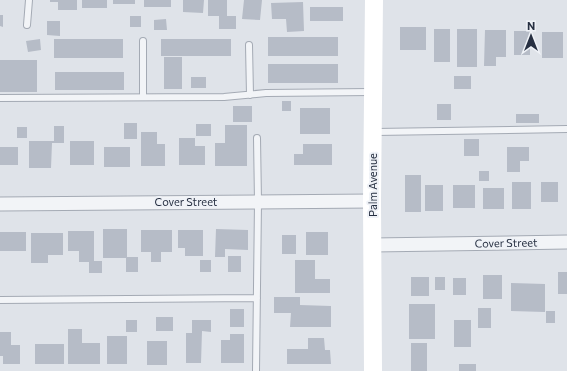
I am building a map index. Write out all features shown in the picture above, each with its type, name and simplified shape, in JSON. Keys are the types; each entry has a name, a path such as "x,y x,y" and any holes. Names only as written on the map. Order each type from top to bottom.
{"street":[{"name":"Palm Avenue","path":"373,371 372,201 374,0"},
{"name":"Cover Street","path":"0,204 372,201"},
{"name":"Cover Street","path":"373,245 567,242"}],"lane":[{"path":"27,25 29,0"},
{"path":"143,41 143,97"},
{"path":"249,45 250,95"},
{"path":"0,98 224,97 266,93 374,92"},
{"path":"373,132 567,129"},
{"path":"256,371 258,202 257,138"},
{"path":"0,300 257,298"}],"building":[{"path":"50,0 77,0 77,10 58,10 58,2 50,2"},
{"path":"82,0 107,0 107,8 82,8"},
{"path":"113,0 135,0 135,4 113,4"},
{"path":"144,0 171,0 171,7 144,7"},
{"path":"183,0 204,0 203,13 183,12"},
{"path":"208,0 227,0 227,16 236,16 236,29 219,29 219,16 208,16"},
{"path":"244,0 262,0 260,20 242,19"},
{"path":"303,2 304,31 287,32 286,19 272,19 271,3"},
{"path":"310,7 343,7 343,21 310,21"},
{"path":"0,15 3,15 3,27 0,26"},
{"path":"130,16 141,16 141,27 130,27"},
{"path":"166,19 167,30 154,30 154,20"},
{"path":"47,21 60,21 60,36 47,35"},
{"path":"400,27 426,27 426,50 400,50"},
{"path":"434,29 450,29 450,62 434,62"},
{"path":"457,29 477,29 477,67 457,67"},
{"path":"485,30 506,30 506,57 496,57 496,66 484,66"},
{"path":"514,31 530,31 530,55 514,55"},
{"path":"542,32 563,32 563,58 542,58"},
{"path":"268,37 338,37 338,56 268,56"},
{"path":"40,39 41,50 28,52 26,41"},
{"path":"54,39 123,39 123,58 54,58"},
{"path":"161,39 231,39 231,56 161,56"},
{"path":"164,57 182,57 182,89 164,89"},
{"path":"0,60 37,60 37,92 0,92"},
{"path":"268,64 338,64 338,83 268,83"},
{"path":"55,72 124,72 124,90 55,90"},
{"path":"454,76 471,76 471,89 454,89"},
{"path":"191,77 206,77 206,88 191,88"},
{"path":"282,101 291,101 291,111 282,111"},
{"path":"437,104 451,104 451,120 437,120"},
{"path":"233,106 252,106 252,122 233,122"},
{"path":"300,108 330,108 330,134 300,134"},
{"path":"516,114 539,114 539,123 516,123"},
{"path":"124,123 137,123 137,139 124,139"},
{"path":"196,124 211,124 211,136 196,136"},
{"path":"225,125 247,125 247,166 215,166 215,143 225,143"},
{"path":"54,126 64,126 64,143 52,143 51,168 29,168 29,141 54,141"},
{"path":"17,127 27,127 27,138 17,138"},
{"path":"141,132 157,132 157,144 165,144 165,166 141,166"},
{"path":"179,138 195,138 195,146 205,146 205,165 179,165"},
{"path":"464,139 479,139 479,156 464,156"},
{"path":"70,141 94,141 94,165 70,165"},
{"path":"303,144 332,144 332,165 294,165 294,154 303,154"},
{"path":"0,147 18,147 18,165 0,165"},
{"path":"104,147 130,147 130,167 104,167"},
{"path":"507,147 529,147 529,161 520,161 520,172 507,172"},
{"path":"479,171 489,171 489,181 479,181"},
{"path":"405,175 421,175 421,212 405,212"},
{"path":"512,182 531,182 531,209 512,209"},
{"path":"541,182 558,182 558,202 541,202"},
{"path":"425,185 443,185 443,211 425,211"},
{"path":"453,185 475,185 475,208 453,208"},
{"path":"483,188 504,188 504,209 483,209"},
{"path":"103,229 127,229 127,257 138,257 138,272 126,272 126,258 103,258"},
{"path":"216,229 248,230 248,250 225,249 225,257 215,257"},
{"path":"141,230 172,230 172,252 161,252 161,262 151,262 151,252 141,252"},
{"path":"178,230 203,230 203,256 185,256 185,248 178,248"},
{"path":"68,231 94,231 94,261 102,261 102,273 89,273 89,262 79,262 79,251 68,251"},
{"path":"0,232 26,232 26,251 0,251"},
{"path":"306,232 328,232 328,255 306,255"},
{"path":"31,233 63,233 63,255 48,255 48,263 31,263"},
{"path":"282,235 296,235 296,254 282,254"},
{"path":"228,256 241,256 241,272 228,272"},
{"path":"200,260 211,260 211,272 200,272"},
{"path":"295,260 315,260 315,279 330,279 330,293 295,293"},
{"path":"558,272 567,272 567,294 558,294"},
{"path":"483,275 502,275 502,299 483,299"},
{"path":"411,277 429,277 429,296 411,296"},
{"path":"435,277 445,277 445,290 435,290"},
{"path":"453,278 466,278 466,295 453,295"},
{"path":"511,283 545,284 545,312 511,311"},
{"path":"274,297 300,297 300,305 331,306 331,327 290,327 291,313 274,313"},
{"path":"409,304 435,304 435,339 409,339"},
{"path":"478,308 491,308 491,328 478,328"},
{"path":"230,309 244,309 244,327 230,327"},
{"path":"546,311 555,311 555,323 546,323"},
{"path":"156,317 173,317 173,331 156,331"},
{"path":"126,320 137,320 137,332 126,332"},
{"path":"192,320 211,320 211,332 202,331 201,363 186,363 186,333 192,333"},
{"path":"454,320 471,320 471,347 454,347"},
{"path":"68,329 82,329 82,343 100,343 100,364 68,364"},
{"path":"0,332 11,332 11,345 20,345 20,364 3,364 3,356 0,356"},
{"path":"230,334 244,334 244,363 221,363 221,340 230,340"},
{"path":"107,336 127,336 127,364 107,364"},
{"path":"308,338 324,338 325,350 330,350 331,364 287,364 287,349 308,349"},
{"path":"147,341 167,341 167,365 147,365"},
{"path":"411,343 427,343 427,371 411,371"},
{"path":"35,344 64,344 64,364 35,364"},
{"path":"459,364 476,364 476,371 459,371"}]}
